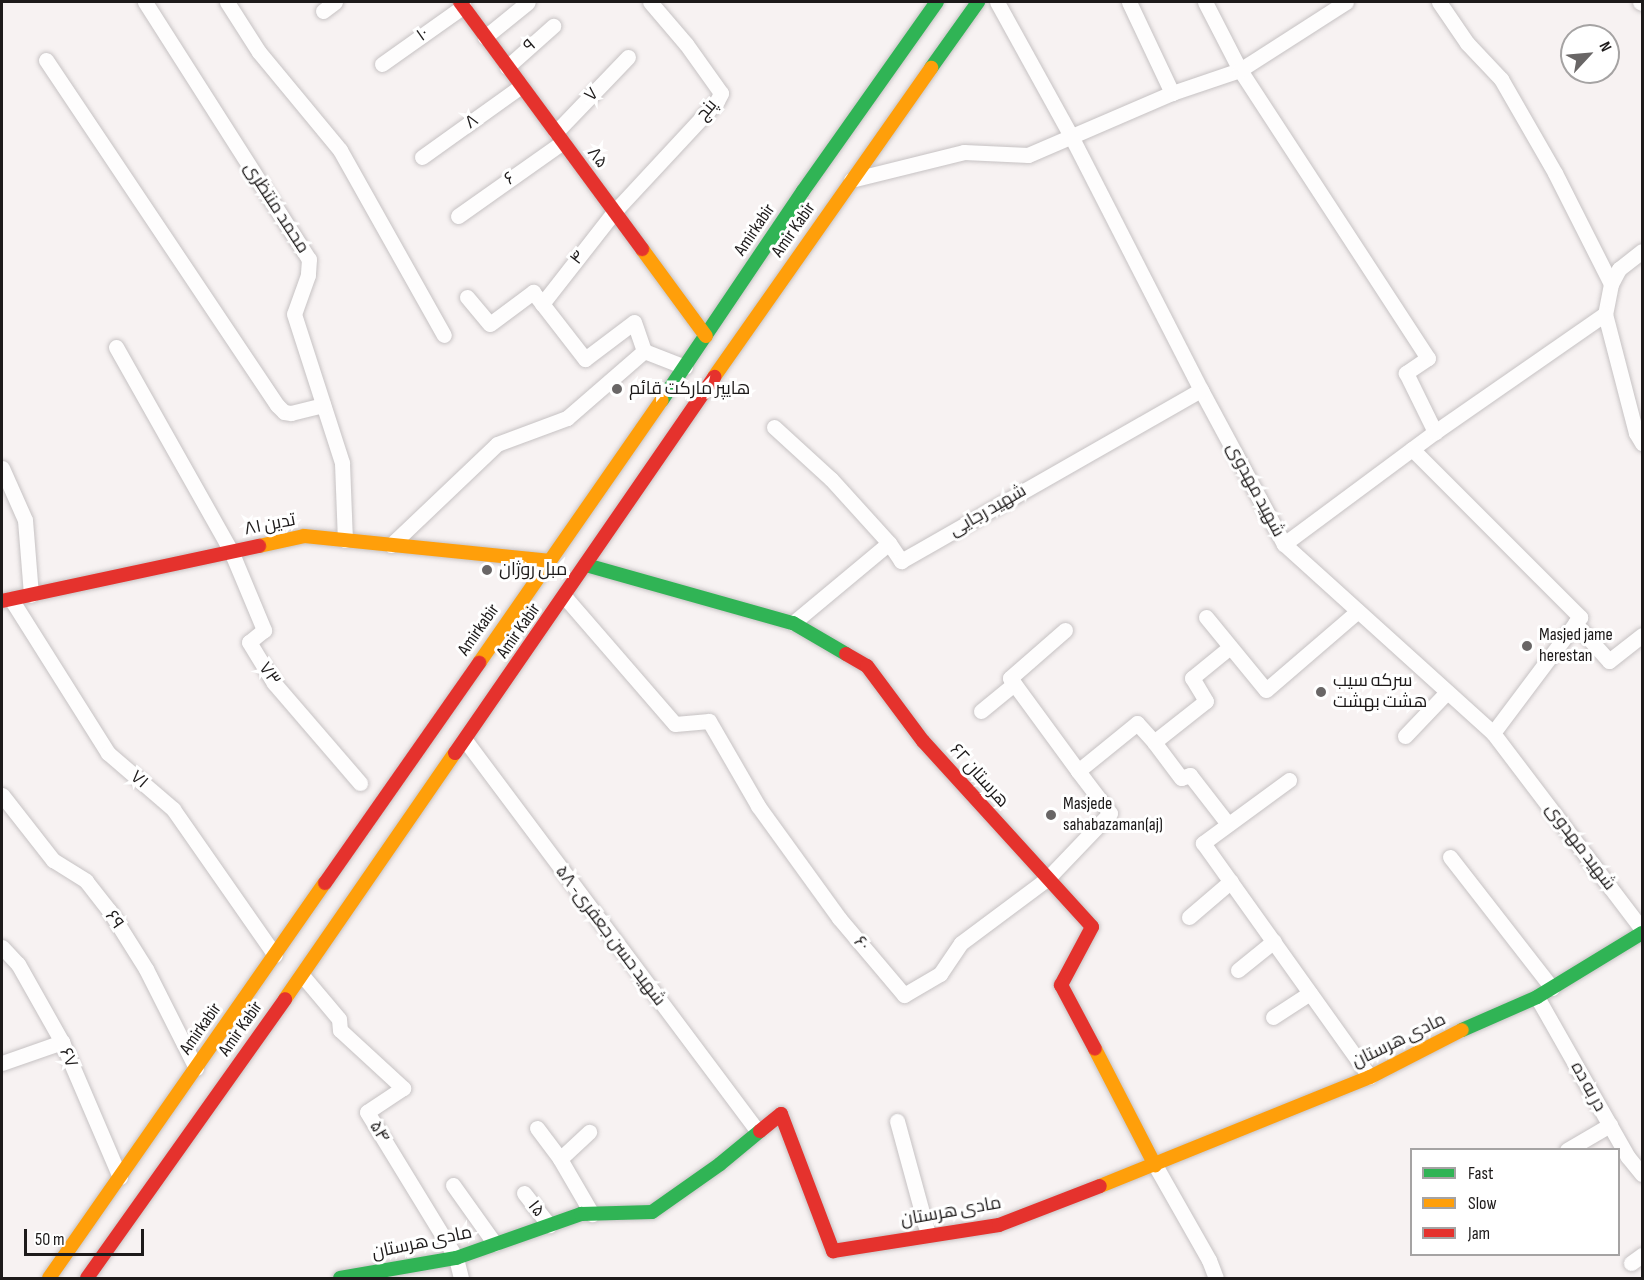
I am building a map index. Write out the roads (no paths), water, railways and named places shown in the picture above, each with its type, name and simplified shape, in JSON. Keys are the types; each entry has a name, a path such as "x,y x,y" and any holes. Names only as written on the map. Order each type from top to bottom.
{"street":[{"name":"محمد منتظری","path":"145,2 309,259 308,275 294,314 342,463 345,540"},
{"path":"227,2 259,52 340,150 444,335"},
{"path":"485,37 528,2"},
{"name":"پنج","path":"614,212 717,101 721,93 686,44 650,2"},
{"name":"Amirkabir","path":"49,1278 91,1245 120,1178 706,336 793,234 816,201 937,2"},
{"name":"Amir Kabir","path":"87,1278 91,1245 302,975 586,564 816,201 851,180 978,2"},
{"name":"شهید مهدوی","path":"997,2 1071,136 1201,390 1284,544 1493,733 1642,931"},
{"path":"1129,2 1172,93"},
{"path":"1205,2 1240,70 1428,358 1406,372 1435,432"},
{"path":"851,180 964,152 1028,155 1172,93 1240,70 1346,2"},
{"path":"1439,2 1467,43 1501,79 1555,173 1611,284"},
{"name":"۸۵","path":"462,4 706,336"},
{"name":"۱۰","path":"382,64 462,4"},
{"name":"۹","path":"507,66 553,26"},
{"name":"۷","path":"559,137 628,57"},
{"path":"46,60 277,405 284,412 291,413 323,405"},
{"name":"۸","path":"422,157 521,86"},
{"name":"۶","path":"458,216 559,137"},
{"name":"۴","path":"542,304 614,212"},
{"path":"1642,251 1618,269 1611,284 1605,314 1636,432 1642,443"},
{"path":"467,297 489,324 533,292 585,359 634,322 644,351 685,367"},
{"path":"1284,544 1435,432 1605,314"},
{"path":"116,347 231,551"},
{"path":"390,545 496,444 567,418 644,351"},
{"name":"شهید رجایی","path":"889,543 901,561 1201,390"},
{"path":"774,427 831,479 889,543 793,623"},
{"path":"1412,449 1580,617 1493,733"},
{"path":"2,468 25,520 31,595"},
{"name":"تدین ۸۱","path":"6,600 304,536 549,561"},
{"name":"۷۳","path":"231,551 264,630 249,642 274,683 360,783"},
{"name":"هرستان ۶۲","path":"586,564 793,623 867,666 923,741 1092,927 1061,985 1155,1165"},
{"name":"۶۰","path":"564,596 675,723 710,721 758,806 839,918 904,995 940,974 961,943 1047,879 1110,813 1078,771"},
{"name":"۷۱","path":"6,600 108,753 174,809 275,955"},
{"path":"1206,617 1266,690 1358,611"},
{"path":"1575,623 1609,661 1642,635"},
{"path":"1065,630 1010,678 1078,771 1137,723 1181,778 1190,775 1228,824"},
{"path":"1154,742 1206,702 1192,678 1230,646"},
{"path":"981,711 1014,684"},
{"path":"1406,736 1447,692"},
{"name":"شهید حسن جعفری- ۵۸","path":"465,740 757,1131"},
{"path":"1289,780 1203,843 1370,1077"},
{"name":"۶۹","path":"2,795 53,860 86,881 109,910 146,969 196,1068"},
{"path":"1450,857 1552,988"},
{"path":"1189,917 1231,882"},
{"name":"مادی هرستان","path":"340,1278 456,1258 581,1214 652,1212 720,1164 757,1131 781,1114 833,1251 928,1234 999,1225 1155,1165 1370,1077 1473,1024 1537,997 1642,931"},
{"path":"1238,970 1274,941"},
{"name":"۶۷","path":"2,947 18,964 62,1042 120,1178"},
{"name":"۵۴","path":"302,975 339,1019 340,1030 403,1088 368,1112 456,1258"},
{"path":"1273,1017 1310,993"},
{"name":"در به ده","path":"1537,997 1628,1157 1642,1174"},
{"path":"2,1063 62,1042"},
{"path":"897,1121 928,1234"},
{"path":"1569,1148 1610,1125"},
{"path":"537,1128 560,1159 591,1214"},
{"path":"560,1159 589,1132"},
{"path":"1155,1165 1209,1260 1216,1278"},
{"path":"453,1185 495,1244"},
{"name":"۱۵","path":"524,1193 549,1225"},
{"path":"456,1258 461,1278"}],"place":[{"name":"هایپر مارکت قائم","path":"617,389"},
{"name":"مبل روژان","path":"487,570"},
{"name":"Masjed jame herestan","path":"1527,646"},
{"name":"سرکه سیب هشت بهشت","path":"1321,692"},
{"name":"Masjede sahabazaman(aj)","path":"1051,815"}]}
